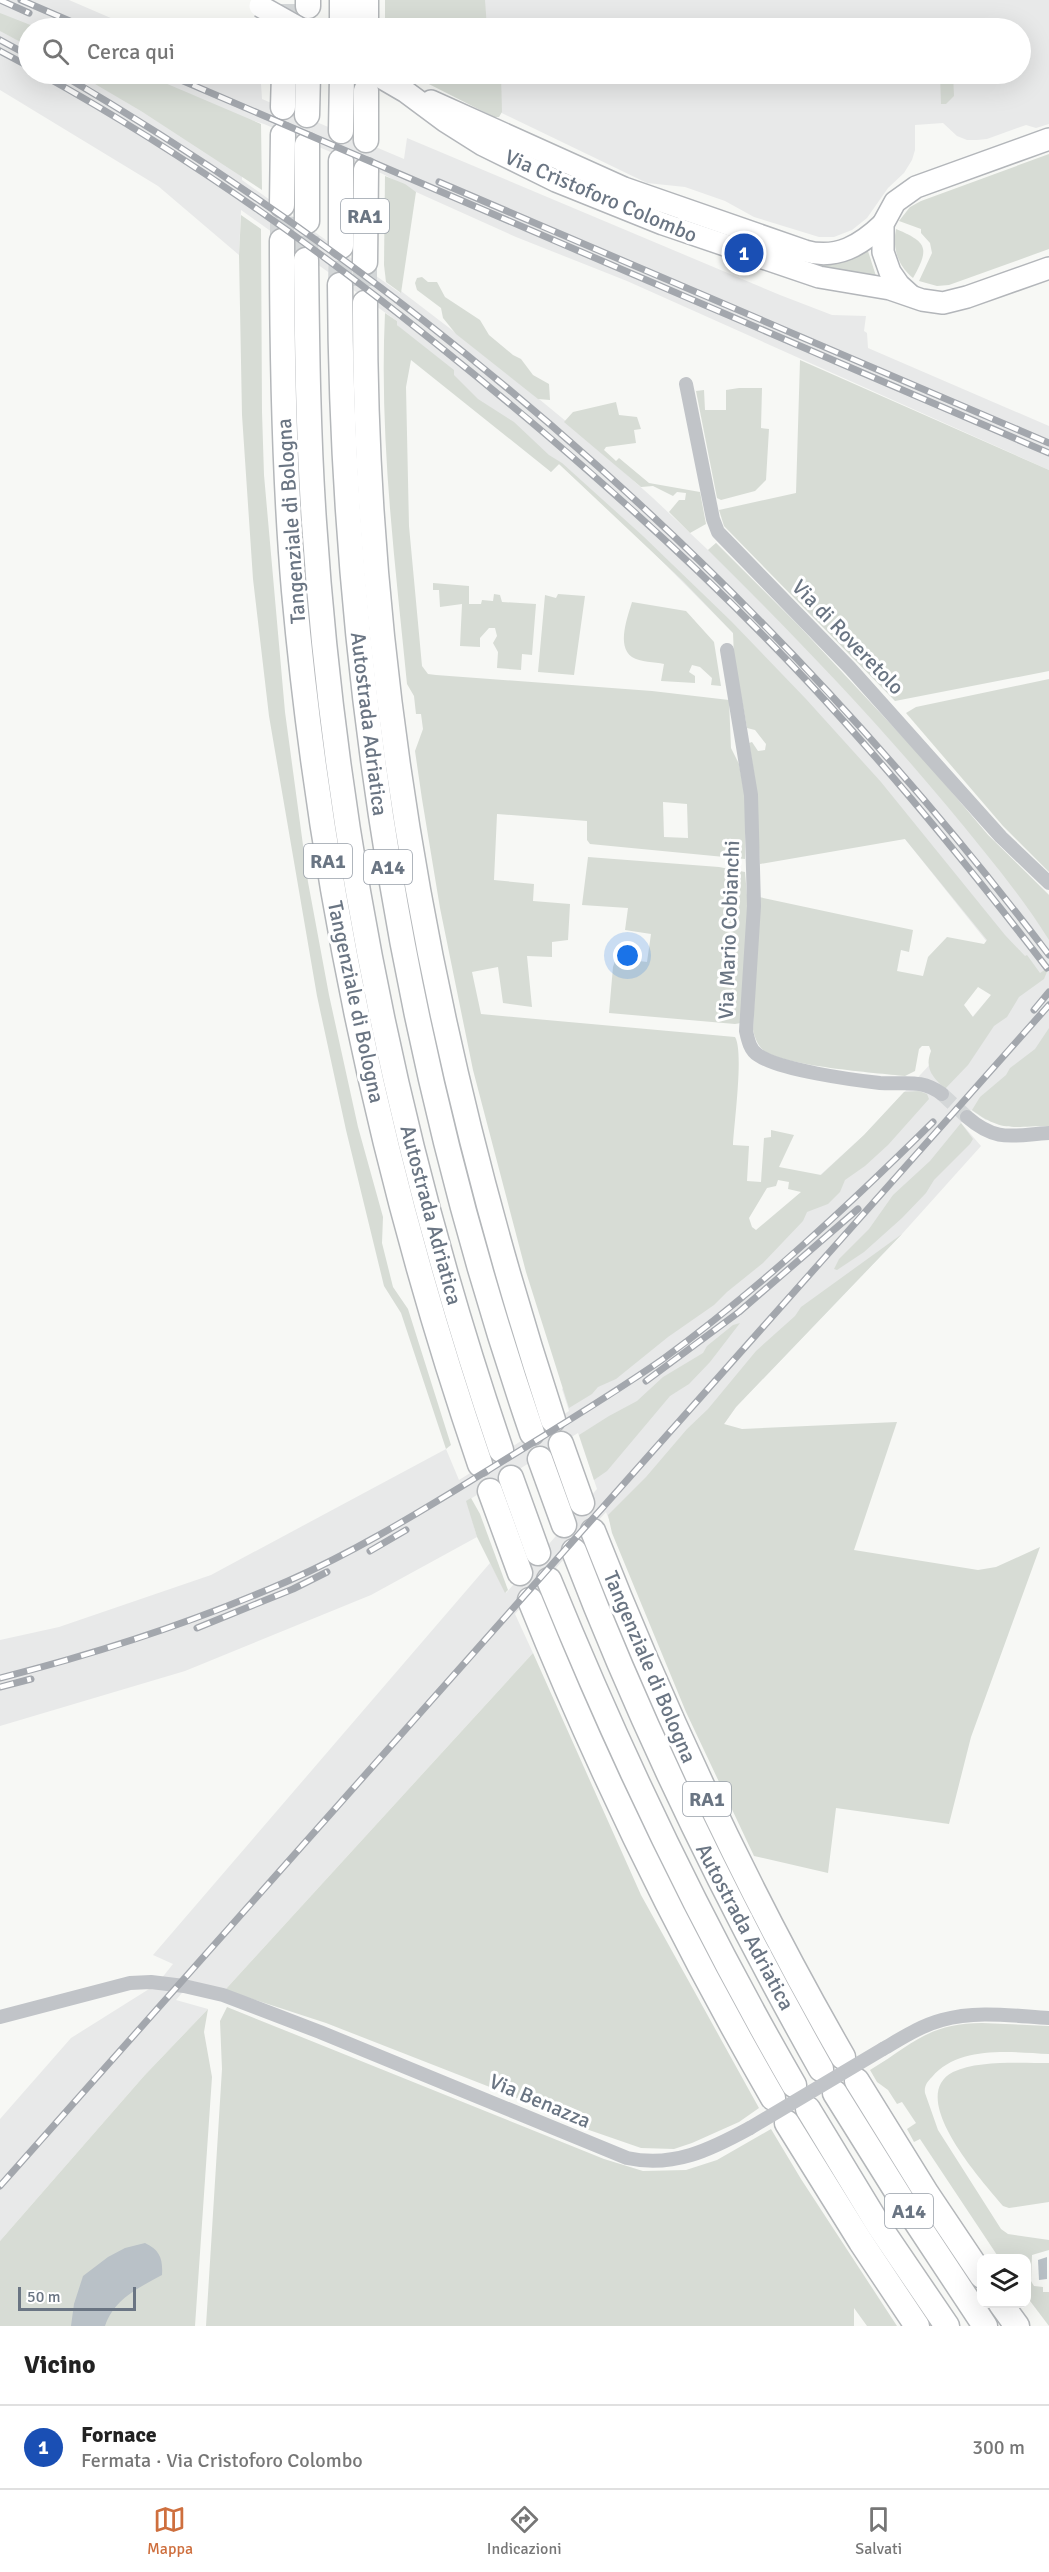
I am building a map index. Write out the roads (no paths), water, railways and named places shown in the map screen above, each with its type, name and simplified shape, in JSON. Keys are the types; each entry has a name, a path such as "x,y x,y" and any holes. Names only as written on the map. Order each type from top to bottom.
{"highway":[{"path":"342,0 342,18"},
{"path":"366,0 366,18"},
{"path":"283,106 284,84"},
{"path":"307,115 308,84"},
{"path":"341,131 342,84"},
{"path":"366,140 370,84"},
{"path":"282,205 283,135"},
{"path":"307,145 307,221"},
{"path":"341,161 341,246"},
{"name":"RA1","path":"365,262 366,170"},
{"name":"Tangenziale di Bologna","path":"282,241 283,381 294,589 309,727 330,873 360,1030 387,1150 439,1340 480,1464"},
{"name":"Autostrada Adriatica","path":"306,260 314,522 330,692 350,845 380,1004 427,1207 462,1331 501,1450"},
{"name":"Autostrada Adriatica","path":"340,285 343,442 355,603 370,743 388,867 413,1001 459,1197 496,1325 532,1433"},
{"path":"365,303 368,441 375,546 389,694 410,847 451,1060 479,1173 506,1270 553,1420"},
{"path":"561,1444 582,1503"},
{"path":"540,1459 564,1525"},
{"path":"511,1478 538,1553"},
{"path":"490,1491 520,1573"},
{"name":"Tangenziale di Bologna","path":"593,1531 647,1666 689,1762 775,1935 843,2056"},
{"name":"Autostrada Adriatica","path":"574,1551 630,1691 711,1866 821,2069"},
{"name":"Autostrada Adriatica","path":"549,1580 634,1780 725,1962 794,2085"},
{"path":"530,1600 582,1723 659,1887 772,2098"},
{"path":"857,2081 977,2270"},
{"name":"A14","path":"835,2093 911,2215 986,2326"},
{"name":"A14","path":"808,2109 879,2226 947,2326"},
{"path":"787,2122 861,2242 917,2326"},
{"path":"1004,2308 1017,2326"}],"main road":[{"path":"255,3 281,18"},
{"name":"Via Cristoforo Colombo","path":"377,84 450,108 624,188 805,251 825,254 846,250 865,241 883,224 895,202 911,189 1049,139"},
{"name":"Via Cristoforo Colombo","path":"406,92 483,145 602,201 819,277 890,289 929,302 948,302 1049,268"},
{"path":"883,224 883,252 888,267 899,285 914,297"}],"street":[{"name":"Via di Roveretolo","path":"686,384 713,519 718,532 850,668 1001,837 1049,883"},
{"name":"Via Mario Cobianchi","path":"727,650 751,795 754,906 746,1031 751,1048 765,1059 820,1074 880,1083 925,1083 942,1094"},
{"path":"967,1117 983,1130 996,1135 1049,1133"},
{"name":"Via Benazza","path":"0,2017 130,1983 151,1982 184,1986 223,1995 309,2028 627,2158 657,2162 687,2158 716,2146 921,2027 950,2018 977,2015 1049,2018"}],"tunnel":[{"path":"284,0 284,18"},
{"path":"282,205 282,241"},
{"path":"306,260 307,221"},
{"path":"340,285 341,246"},
{"path":"365,262 365,303"},
{"path":"942,1094 967,1117"}],"railway":[{"path":"0,0 29,13"},
{"path":"21,0 63,18"},
{"path":"0,40 18,50"},
{"path":"0,51 18,61"},
{"path":"58,84 144,134 194,167 292,234 388,305 531,422 673,547 763,635 839,715 930,822 1047,968"},
{"path":"77,84 202,162 339,257 471,358 598,466 719,580 835,700 945,825 1049,955"},
{"path":"190,84 1049,453"},
{"path":"439,182 1049,443"},
{"path":"1034,1010 1049,992"},
{"path":"0,2186 1049,1005"},
{"path":"0,1678 110,1647 253,1596 314,1569 416,1514 599,1401 699,1332 802,1246 933,1122"},
{"path":"646,1381 739,1312 858,1209"},
{"path":"370,1551 406,1530"},
{"path":"197,1628 293,1589 327,1572"},
{"path":"0,1687 31,1679"}],"place":[{"name":"Fornace","path":"744,253"}]}
